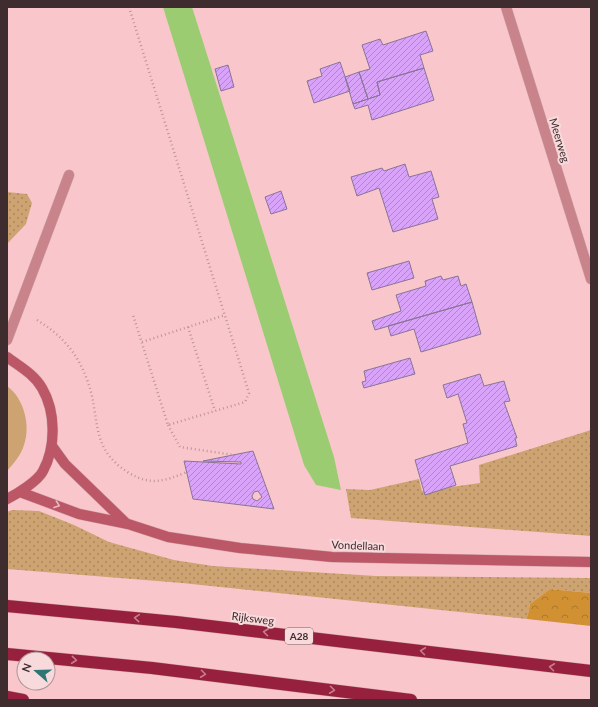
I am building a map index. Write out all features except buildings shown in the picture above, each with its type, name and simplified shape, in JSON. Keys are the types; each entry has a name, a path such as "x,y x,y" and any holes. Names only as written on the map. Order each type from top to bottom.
{"highway":[{"name":"Rijksweg","path":"7,606 176,622 591,671"},
{"path":"7,654 152,668 411,700"},
{"path":"7,697 23,700"}],"main road":[{"path":"7,357 27,371 42,387 49,406 52,427 52,446 43,472 20,492 7,499"},
{"name":"Vondellaan","path":"52,446 65,464 128,524"},
{"name":"Vondellaan","path":"20,492 79,514 128,524 189,541 332,557 591,562"}],"street":[{"name":"Meerweg","path":"506,7 591,279"},
{"path":"7,340 70,175"}],"path":[{"path":"129,7 249,393 245,402 168,425"},
{"path":"134,315 168,425 180,447 234,455"},
{"path":"142,342 225,315"},
{"path":"32,318 54,330 74,354 87,377 99,434 105,451 116,464 132,474 154,482 166,481 187,472"},
{"path":"188,327 215,411"}],"shaded area":[{"path":"163,7 192,7 334,457 341,490 316,485 304,465"},
{"path":"7,192 27,194 32,203 26,224 7,244"},
{"path":"7,386 13,391 22,405 27,429 26,438 21,452 7,471"},
{"path":"591,430 591,536 351,518 346,489 370,490 419,479 422,491 480,483 479,465"},
{"path":"12,510 39,511 74,525 109,542 174,560 213,566 376,576 591,578 591,593 550,589 530,604 527,619 182,583 7,569 7,512"}],"green space":[{"path":"550,589 591,593 591,626 527,619 530,604"}]}
